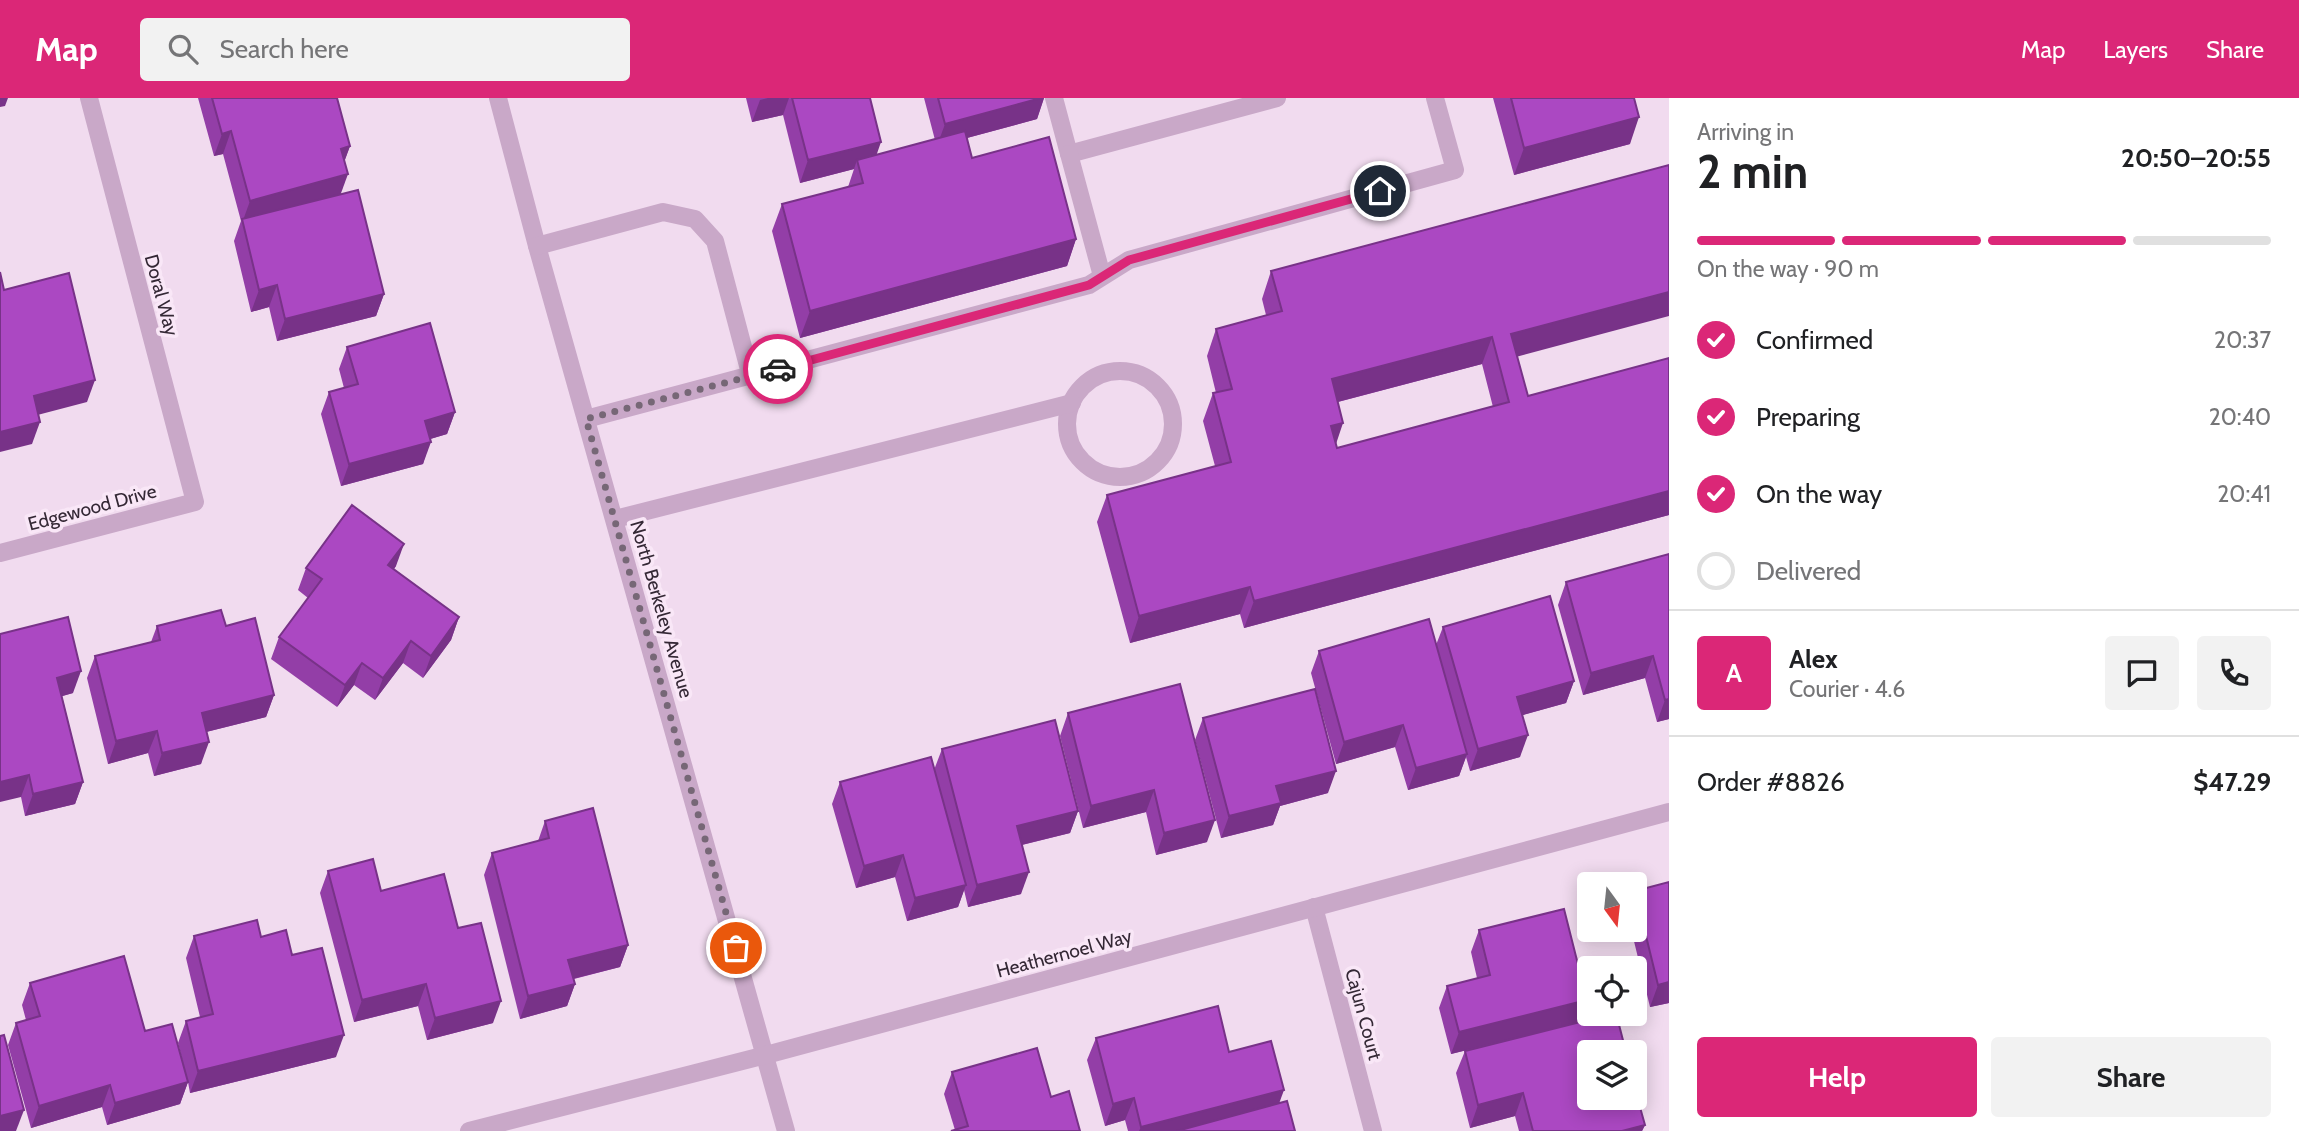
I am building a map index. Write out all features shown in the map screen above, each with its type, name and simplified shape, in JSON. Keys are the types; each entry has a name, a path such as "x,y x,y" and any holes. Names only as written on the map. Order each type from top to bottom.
{"street":[{"name":"Doral Way","path":"89,98 195,502"},
{"name":"North Berkeley Avenue","path":"498,98 537,246 786,1131"},
{"path":"1054,98 1102,276"},
{"path":"1069,154 1277,98"},
{"path":"586,419 1089,285 1129,260 1455,170 1435,98"},
{"path":"537,246 663,212 695,219 715,240 751,377"},
{"path":"615,519 1072,402 1077,392 1090,380 1106,373 1123,371 1140,375 1155,384 1166,397 1172,414 1173,431 1167,448 1157,462 1142,472 1125,477 1108,476 1092,469 1079,458 1070,442 1067,425 1072,402"},
{"name":"Edgewood Drive","path":"0,553 195,502"},
{"name":"Heathernoel Way","path":"469,1131 766,1055 1669,811"},
{"name":"Cajun Court","path":"1314,907 1373,1131"}],"building":[{"path":"212,98 337,98 350,146 341,149 348,174 250,201 231,131 222,134"},
{"path":"792,98 870,98 881,142 808,160"},
{"path":"938,98 1041,98 945,124"},
{"path":"1511,98 1634,98 1639,117 1524,148"},
{"path":"965,131 972,158 1049,137 1076,239 810,311 782,204 863,183 857,160"},
{"path":"1669,165 1669,292 1511,334 1528,396 1669,358 1669,491 1254,601 1250,587 1139,616 1107,495 1231,462 1213,393 1232,389 1216,329 1282,311 1271,271","holes":["1492,337 1509,402 1337,448 1331,426 1343,423 1332,379"]},
{"path":"358,190 384,294 285,319 277,285 259,290 242,219"},
{"path":"0,272 4,290 69,273 95,380 34,396 40,422 0,432"},
{"path":"430,323 455,412 425,421 431,442 349,464 329,392 358,384 347,347"},
{"path":"352,505 404,544 388,565 459,617 431,656 411,641 383,678 362,663 345,685 279,637 322,579 306,568"},
{"path":"1669,554 1669,699 1665,700 1653,656 1591,673 1566,582"},
{"path":"1550,596 1574,681 1517,697 1528,735 1478,749 1443,627"},
{"path":"221,610 226,626 255,618 274,695 202,713 209,742 162,753 157,731 116,741 95,656 160,640 157,626"},
{"path":"68,617 81,671 57,678 83,782 33,794 29,775 0,782 0,634"},
{"path":"1429,619 1467,754 1416,768 1403,725 1344,742 1319,651"},
{"path":"1180,684 1215,820 1164,833 1154,790 1091,806 1068,713"},
{"path":"1315,689 1336,771 1276,786 1281,803 1229,816 1203,718"},
{"path":"1055,720 1078,811 1017,826 1029,872 977,885 942,749"},
{"path":"931,757 966,885 915,898 903,855 864,866 840,782"},
{"path":"593,808 628,945 568,960 575,984 528,996 492,853 549,838 545,821"},
{"path":"373,859 381,891 444,874 458,928 481,923 501,1001 435,1018 426,984 362,1000 328,871"},
{"path":"1669,882 1669,982 1658,985 1647,940 1647,888"},
{"path":"1564,909 1577,960 1577,1002 1459,1032 1447,986 1490,975 1479,930"},
{"path":"257,920 261,937 286,930 292,955 322,948 344,1035 198,1071 186,1021 213,1014 194,936"},
{"path":"124,956 145,1031 172,1024 188,1082 115,1103 110,1085 39,1106 16,1023 40,1016 30,983"},
{"path":"1218,1006 1229,1052 1271,1041 1284,1090 1141,1127 1134,1098 1113,1104 1096,1038"},
{"path":"1577,1023 1577,1026 1619,1026 1623,1040 1577,1040 1577,1110 1641,1110 1645,1125 1622,1131 1533,1131 1523,1093 1478,1105 1465,1051"},
{"path":"4,1035 24,1110 0,1116 0,1036"},
{"path":"1037,1048 1051,1097 1069,1091 1080,1131 951,1131 968,1126 952,1072"},
{"path":"1287,1101 1295,1131 1177,1131"}],"way so far":[{"path":"736,948 586,419 778,369"}],"route":[{"path":"778,369 1089,285 1129,260 1380,191"}]}
